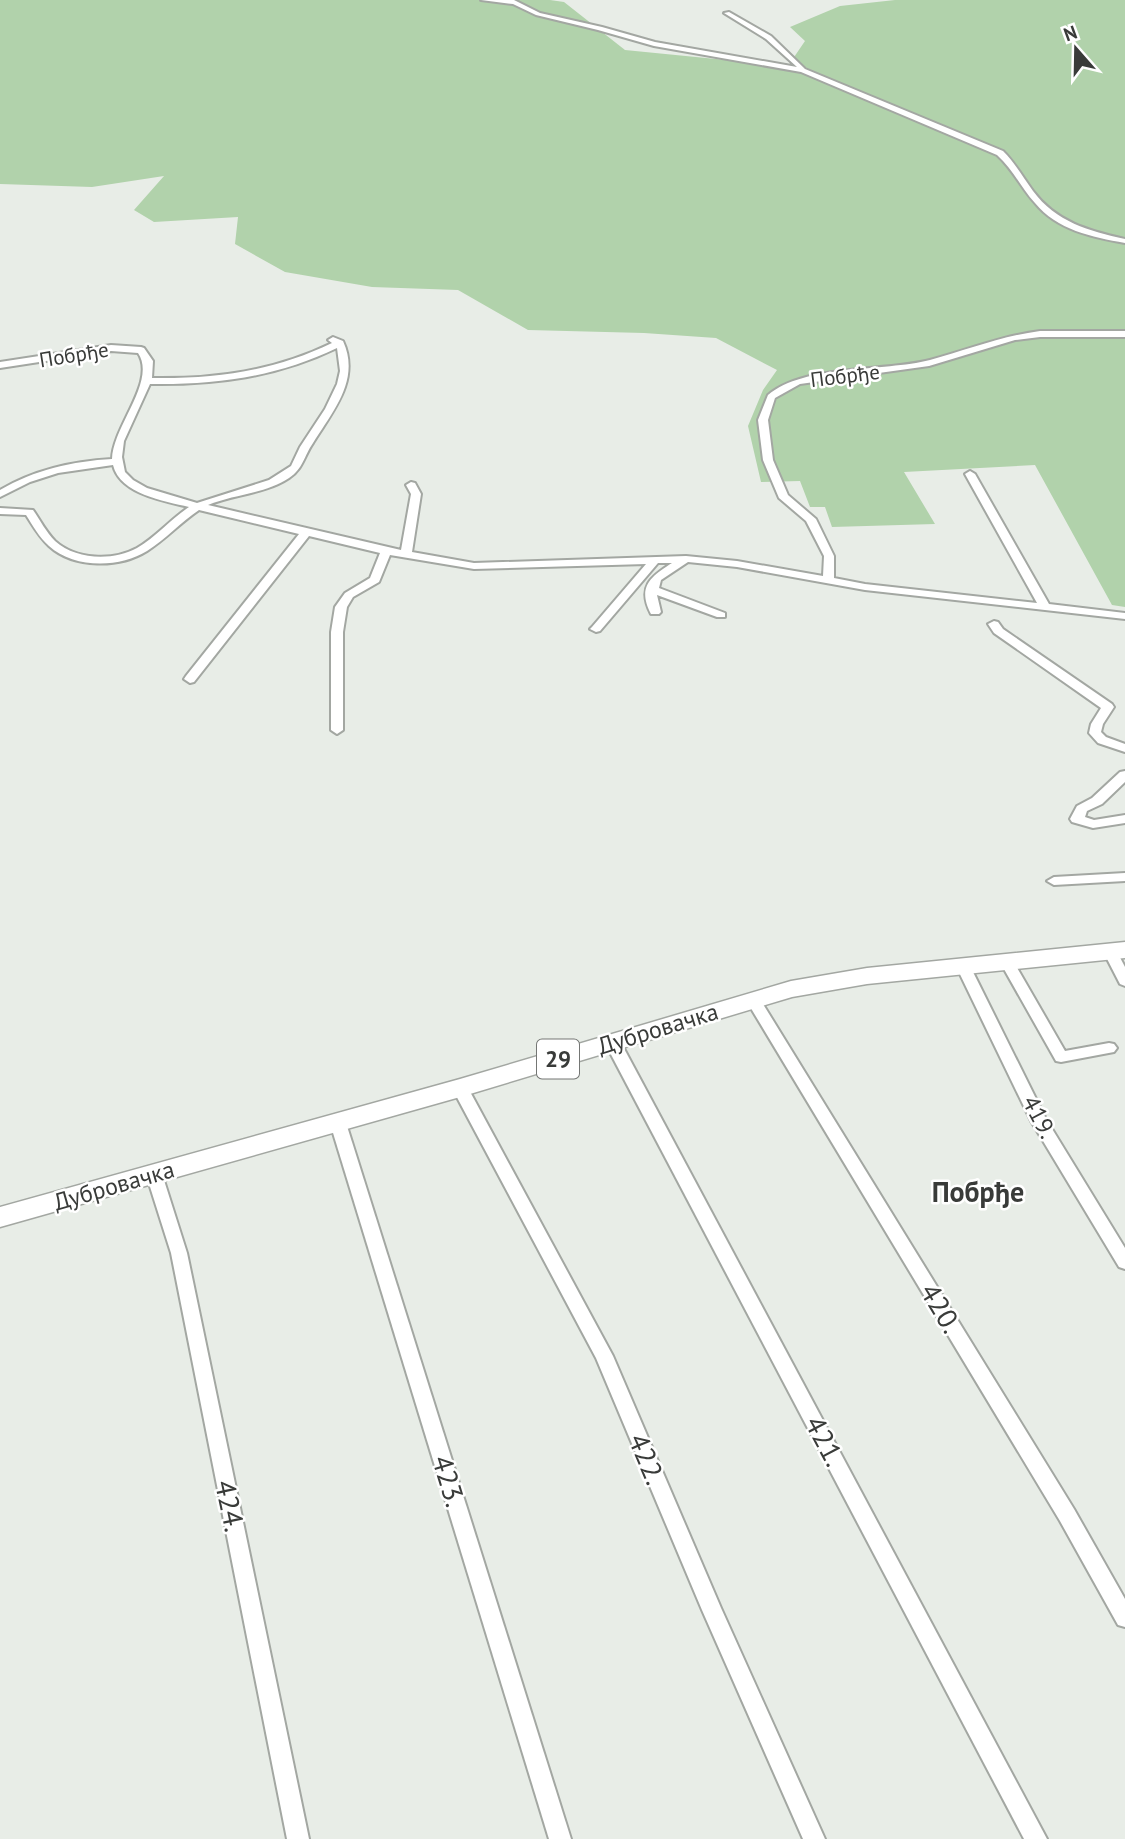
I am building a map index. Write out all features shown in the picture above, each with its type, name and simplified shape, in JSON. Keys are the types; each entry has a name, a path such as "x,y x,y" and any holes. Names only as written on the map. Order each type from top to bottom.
{"main road":[{"name":"Дубровачка","path":"0,1217 338,1123 753,1000 816,984 1117,951"}],"street":[{"path":"484,0 514,2 538,14 654,44 803,70 1000,153 1012,163 1040,204 1073,229 1125,242"},
{"path":"727,13 747,23 795,58 803,70"},
{"name":"Побрђе","path":"828,582 829,556 811,519 783,496 768,460 763,420 771,397 798,381 873,373 929,363 1014,337 1040,334 1125,334"},
{"path":"0,511 29,512 53,545 69,554 99,559 118,558 141,550 197,506 267,483 296,467 305,446 330,413 339,394 345,362 336,341 298,363 225,380 197,383 147,382 123,429 117,462 121,473 141,488 197,506 386,551 474,566 686,559 737,564 828,582 1125,615"},
{"name":"Побрђе","path":"0,365 126,348 141,350 147,357 150,370 147,382"},
{"path":"0,494 41,476 80,465 117,462"},
{"path":"970,474 1044,606"},
{"path":"406,554 416,494 411,485"},
{"path":"190,679 307,531"},
{"path":"337,730 337,632 341,607 349,595 374,580 386,551"},
{"path":"596,629 656,559"},
{"path":"655,612 650,598 656,578 686,559"},
{"path":"652,589 721,615"},
{"path":"994,624 998,631 1108,707 1097,724 1095,733 1102,740 1125,748"},
{"path":"1125,775 1097,801 1082,809 1077,819 1082,823 1093,824 1125,819"},
{"path":"1054,881 1125,877"},
{"path":"1117,951 1125,981"},
{"path":"1007,962 1061,1057 1109,1048"},
{"name":"419.","path":"963,966 1039,1121 1125,1262"},
{"name":"420.","path":"753,1000 1059,1504 1125,1618"},
{"name":"421.","path":"613,1043 1036,1839"},
{"name":"422.","path":"460,1088 604,1356 712,1610 814,1839"},
{"name":"423.","path":"338,1123 560,1839"},
{"name":"424.","path":"154,1174 179,1253 298,1839"}],"green space":[{"path":"0,0 550,0 564,2 625,50 788,66 805,41 790,27 840,6 895,0 1125,0 1125,607 1112,605 1035,465 904,472 935,524 832,527 825,507 810,507 800,481 761,482 748,426 763,390 777,370 716,338 528,330 458,290 372,287 285,272 235,244 238,217 154,222 134,210 164,176 92,187 0,184"}],"district":[{"name":"Побрђе","path":"978,1192"}]}
